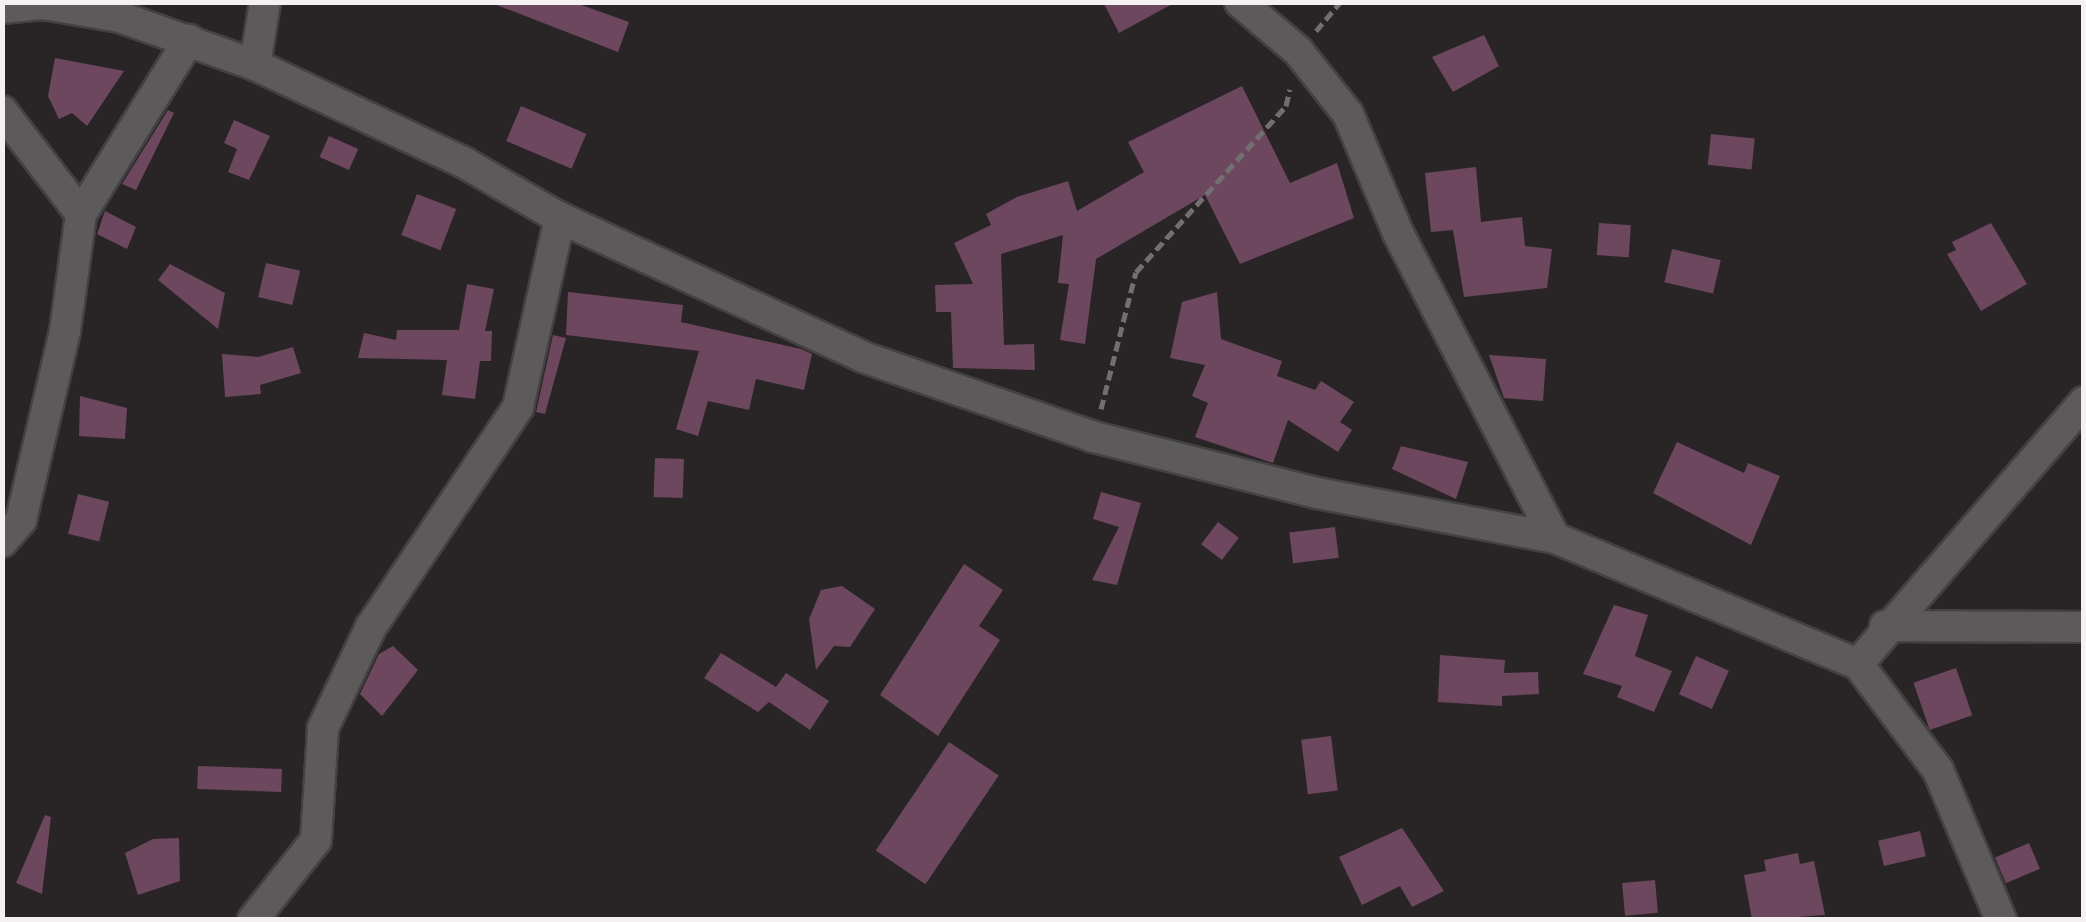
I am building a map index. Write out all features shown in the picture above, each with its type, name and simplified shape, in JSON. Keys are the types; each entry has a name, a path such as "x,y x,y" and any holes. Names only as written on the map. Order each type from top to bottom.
{"street":[{"path":"255,65 264,2"},
{"path":"1240,2 1298,51 1348,114 1398,233 1554,538"},
{"path":"2,8 43,4 120,16 255,65 462,162 560,218 863,357 1094,437 1317,494 1554,538 1858,664 1938,770 2001,920"},
{"path":"2,542 14,533 25,501 65,331 81,214 189,40"},
{"path":"2,111 81,214"},
{"path":"252,920 316,840 322,728 371,627 518,406 560,218"},
{"path":"1858,664 1885,626 2084,402"},
{"path":"1885,626 2084,627"}],"path":[{"path":"1094,437 1136,272 1286,106 1298,51"}],"building":[{"path":"489,2 573,2 629,22 618,52"},
{"path":"1103,2 1176,2 1119,33"},
{"path":"1484,35 1499,66 1453,92 1432,57"},
{"path":"55,58 124,71 87,126 72,113 59,119 48,96"},
{"path":"1242,86 1290,183 1337,163 1354,218 1240,264 1205,195 1096,259 1085,344 1060,340 1069,284 1058,283 1063,235 1001,254 1004,345 1034,344 1035,370 953,368 951,312 936,312 935,285 973,284 954,243 991,225 986,214 1017,197 1068,181 1077,211 1144,172 1128,142"},
{"path":"521,106 586,134 572,169 506,141"},
{"path":"168,110 174,113 136,190 122,184"},
{"path":"234,120 270,136 249,180 228,172 237,149 224,143"},
{"path":"1711,134 1755,139 1752,169 1708,165"},
{"path":"329,136 358,149 349,170 320,157"},
{"path":"1476,167 1481,222 1522,217 1525,246 1552,249 1547,288 1464,297 1453,230 1431,232 1425,173"},
{"path":"417,194 456,209 440,250 401,235"},
{"path":"105,211 136,227 127,249 97,234"},
{"path":"1599,223 1631,225 1629,257 1597,255"},
{"path":"1991,223 2027,284 1981,311 1947,254 1956,250 1952,242"},
{"path":"1672,249 1721,260 1713,293 1664,282"},
{"path":"266,263 300,271 292,305 258,297"},
{"path":"170,264 225,293 218,329 158,280"},
{"path":"467,284 494,289 485,331 492,331 491,361 480,361 475,399 442,395 447,360 358,358 364,333 396,340 397,330 459,330"},
{"path":"568,292 683,305 681,322 801,349 812,354 804,390 756,379 749,410 708,401 698,436 676,429 699,351 566,335"},
{"path":"1217,292 1221,339 1282,361 1277,376 1315,390 1321,381 1354,402 1340,422 1352,430 1338,452 1288,420 1273,463 1195,437 1208,403 1192,396 1205,365 1170,358 1182,302"},
{"path":"553,335 566,338 545,414 536,412"},
{"path":"293,347 301,373 260,385 261,394 225,397 222,354 258,357"},
{"path":"1489,355 1546,359 1543,401 1504,398"},
{"path":"80,396 127,408 125,439 79,436"},
{"path":"1677,442 1744,473 1748,463 1780,476 1751,545 1653,493"},
{"path":"1401,446 1468,462 1456,499 1392,469"},
{"path":"655,458 684,459 683,498 654,497"},
{"path":"1101,492 1141,503 1117,585 1092,580 1119,527 1093,519"},
{"path":"78,494 109,502 99,542 68,534"},
{"path":"1218,522 1239,538 1222,560 1201,544"},
{"path":"1335,527 1339,558 1293,563 1289,533"},
{"path":"964,564 1003,590 979,626 1000,640 938,736 880,695"},
{"path":"842,586 875,609 850,647 834,646 816,670 809,619 821,590"},
{"path":"1614,605 1648,615 1635,656 1672,671 1654,712 1617,697 1622,686 1583,674"},
{"path":"393,646 418,670 382,716 360,694 379,654"},
{"path":"721,653 776,687 786,673 829,701 810,730 769,702 758,712 704,678"},
{"path":"1440,655 1505,660 1504,673 1538,672 1539,694 1502,696 1502,706 1438,702"},
{"path":"1696,656 1729,671 1712,709 1679,694"},
{"path":"1956,668 1972,715 1930,730 1913,683"},
{"path":"1331,736 1338,791 1308,794 1301,740"},
{"path":"949,742 999,776 925,884 876,851"},
{"path":"198,766 282,769 281,792 197,789"},
{"path":"45,815 51,817 42,894 16,883"},
{"path":"1402,828 1444,891 1412,907 1400,886 1362,905 1339,857"},
{"path":"1920,831 1926,856 1884,866 1878,841"},
{"path":"179,838 180,881 138,895 125,853 153,839"},
{"path":"2029,843 2040,869 2006,883 1995,857"},
{"path":"1798,853 1800,864 1814,861 1825,915 1752,920 1744,875 1766,871 1764,860"},
{"path":"1655,880 1658,913 1625,916 1622,883"}]}
